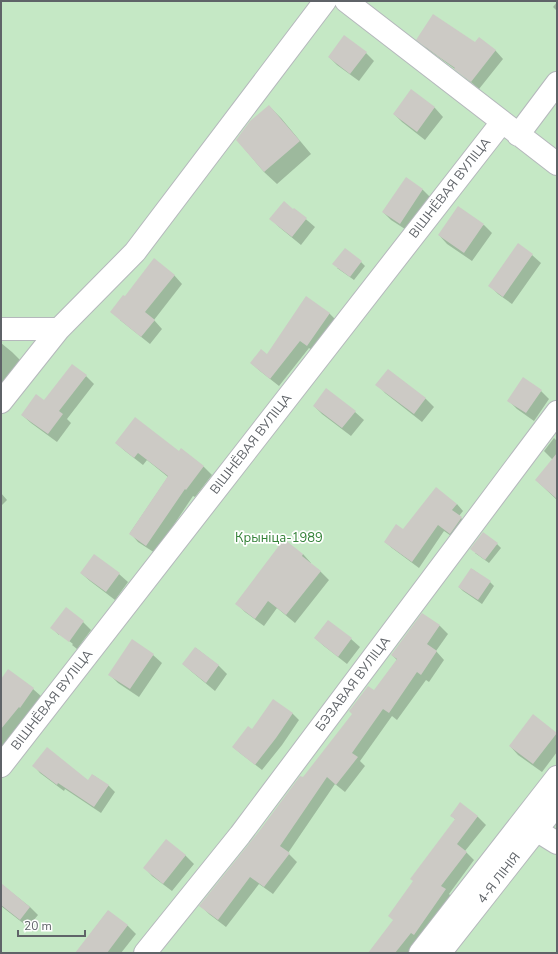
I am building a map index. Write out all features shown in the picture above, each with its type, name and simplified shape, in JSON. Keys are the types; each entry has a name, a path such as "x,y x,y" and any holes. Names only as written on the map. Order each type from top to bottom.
{"street":[{"path":"1,402 59,329 135,252 325,1"},
{"path":"346,1 557,164"},
{"name":"ВІШНЁВАЯ ВУЛІЦА","path":"1,766 510,128 557,83"},
{"path":"1,329 59,329"},
{"name":"БЭЗАВАЯ ВУЛІЦА","path":"145,953 240,835 557,412"},
{"path":"420,953 557,777"},
{"name":"4-Я ЛІНІЯ","path":"440,953 557,804"},
{"path":"536,830 557,843"}],"green space":[{"name":"Крыніца-1989","path":"1,1 557,1 557,953 1,953"}],"building":[{"path":"433,14 475,42 479,37 496,50 471,82 454,69 455,68 416,40"},
{"path":"344,35 367,52 350,74 328,57"},
{"path":"411,89 435,107 417,132 393,114"},
{"path":"269,105 300,141 264,172 236,140 250,121"},
{"path":"406,177 423,189 400,224 382,212"},
{"path":"284,201 307,218 292,237 269,219"},
{"path":"458,206 484,224 464,253 438,235"},
{"path":"518,243 533,254 503,297 488,286"},
{"path":"345,248 362,261 350,277 332,264"},
{"path":"154,258 175,275 145,312 155,320 141,337 110,312 123,295 125,296"},
{"path":"306,296 330,313 307,346 300,341 270,379 250,363 261,349 267,354"},
{"path":"72,364 87,375 59,411 63,414 48,434 21,415 36,394 44,400"},
{"path":"388,369 426,398 414,414 375,385"},
{"path":"523,377 542,390 526,413 507,401"},
{"path":"326,388 356,411 342,428 313,406"},
{"path":"135,417 179,451 181,448 204,466 186,490 185,489 146,546 129,534 168,476 138,453 134,458 115,443"},
{"path":"557,453 557,499 535,480"},
{"path":"436,487 457,504 452,510 462,517 450,534 438,525 412,562 384,542 396,524 403,529"},
{"path":"483,532 498,543 485,560 470,549"},
{"path":"284,539 321,571 286,615 268,601 255,619 235,604"},
{"path":"94,554 120,573 106,592 80,573"},
{"path":"471,568 491,581 478,600 458,587"},
{"path":"66,607 84,621 69,642 50,628"},
{"path":"422,613 440,625 427,644 437,651 421,675 417,672 389,713 383,709 352,753 358,757 336,785 327,777 280,846 290,853 264,887 250,877 218,920 199,906 260,830 300,776 303,777 352,714 349,711 368,686 374,690 397,659 391,655"},
{"path":"328,620 352,638 338,657 314,638"},
{"path":"132,639 154,654 130,689 108,675"},
{"path":"195,647 219,665 206,683 182,664"},
{"path":"8,669 34,688 20,708 19,707 1,729 1,679"},
{"path":"273,699 293,713 255,765 232,747 248,726 252,729"},
{"path":"533,714 557,733 533,764 509,746"},
{"path":"47,747 88,780 92,774 109,785 94,807 58,783 57,785 32,766"},
{"path":"460,802 478,816 457,844 467,852 441,886 446,889 414,935 411,933 395,953 368,953 393,920 388,916 413,881 410,879 455,819 450,816"},
{"path":"166,839 186,855 163,884 143,868"},
{"path":"1,883 30,907 20,920 1,905"},
{"path":"108,910 128,925 107,953 75,953"}]}
